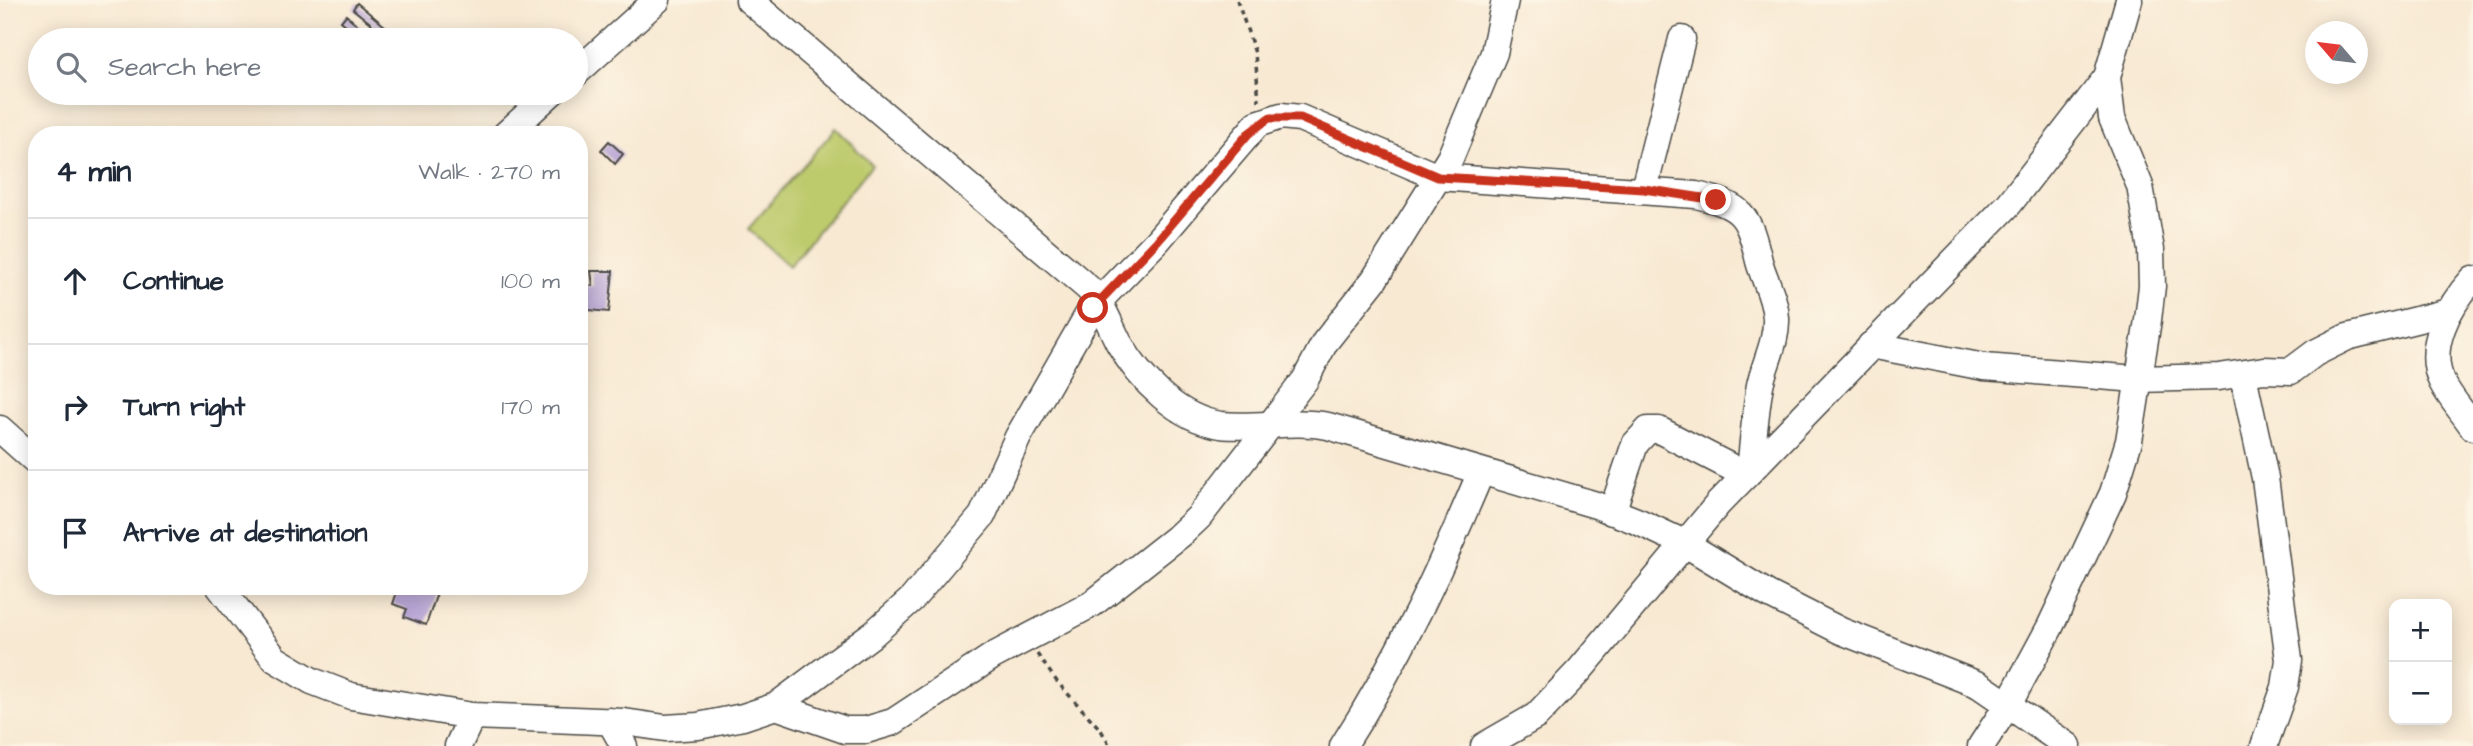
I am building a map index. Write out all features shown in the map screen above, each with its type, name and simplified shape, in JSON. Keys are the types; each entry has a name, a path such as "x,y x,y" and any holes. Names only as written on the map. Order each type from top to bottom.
{"street":[{"path":"588,62 657,0"},
{"path":"749,0 1066,267 1100,301 1129,357 1180,410 1217,424 1246,427 1293,422 1328,426 1612,512 1685,543 1768,594 1829,624 1979,685 2068,746"},
{"path":"776,706 845,730 866,730 893,722 993,656 1092,604 1181,534 1306,380 1337,323 1374,280 1438,177 1457,144 1494,53 1505,0"},
{"path":"1518,746 1536,716 1579,671 1685,543 1748,473 2009,204 2107,77 2129,0"},
{"path":"1644,189 1682,39"},
{"path":"1980,746 2009,704 2057,614 2116,484 2129,441 2151,298 2151,250 2140,186 2112,118 2107,77"},
{"path":"515,126 538,105"},
{"path":"225,595 275,659 300,675 351,696 472,716 610,722 679,729 743,717 776,706 897,614 982,516 1018,437 1081,325 1257,124 1282,116 1300,118 1438,177 1644,189 1696,195 1727,203 1740,211 1754,234 1760,264 1775,304 1776,320 1775,336 1759,393 1748,473"},
{"path":"2473,279 2448,312 2440,342 2439,373 2473,427"},
{"path":"1871,345 1984,368 2137,379 2243,375 2264,370 2291,371 2315,353 2347,337 2448,312"},
{"path":"2243,375 2265,478 2289,660 2281,699 2264,746"},
{"path":"0,429 28,454"},
{"path":"1612,512 1635,444 1647,430 1659,429 1748,473"},
{"path":"1343,746 1379,689 1418,616 1481,472"},
{"path":"458,746 472,716"},
{"path":"1483,746 1536,716"},
{"path":"610,722 624,746"}],"path":[{"path":"1237,0 1256,61 1257,124"},
{"path":"1030,636 1053,676 1101,730 1110,746"}],"green space":[{"path":"836,128 872,165 789,266 748,229"}],"building":[{"path":"357,3 387,28 376,28 353,9"},
{"path":"346,15 361,28 350,28 341,21"},
{"path":"609,141 623,154 615,164 601,150"},
{"path":"591,271 613,271 609,312 588,310 588,286 593,286"},
{"path":"396,595 436,595 426,625 404,617 407,609 393,604"}],"route":[{"path":"1093,308 1157,241 1257,124 1269,118 1300,118 1438,177 1644,189 1716,200"}]}
